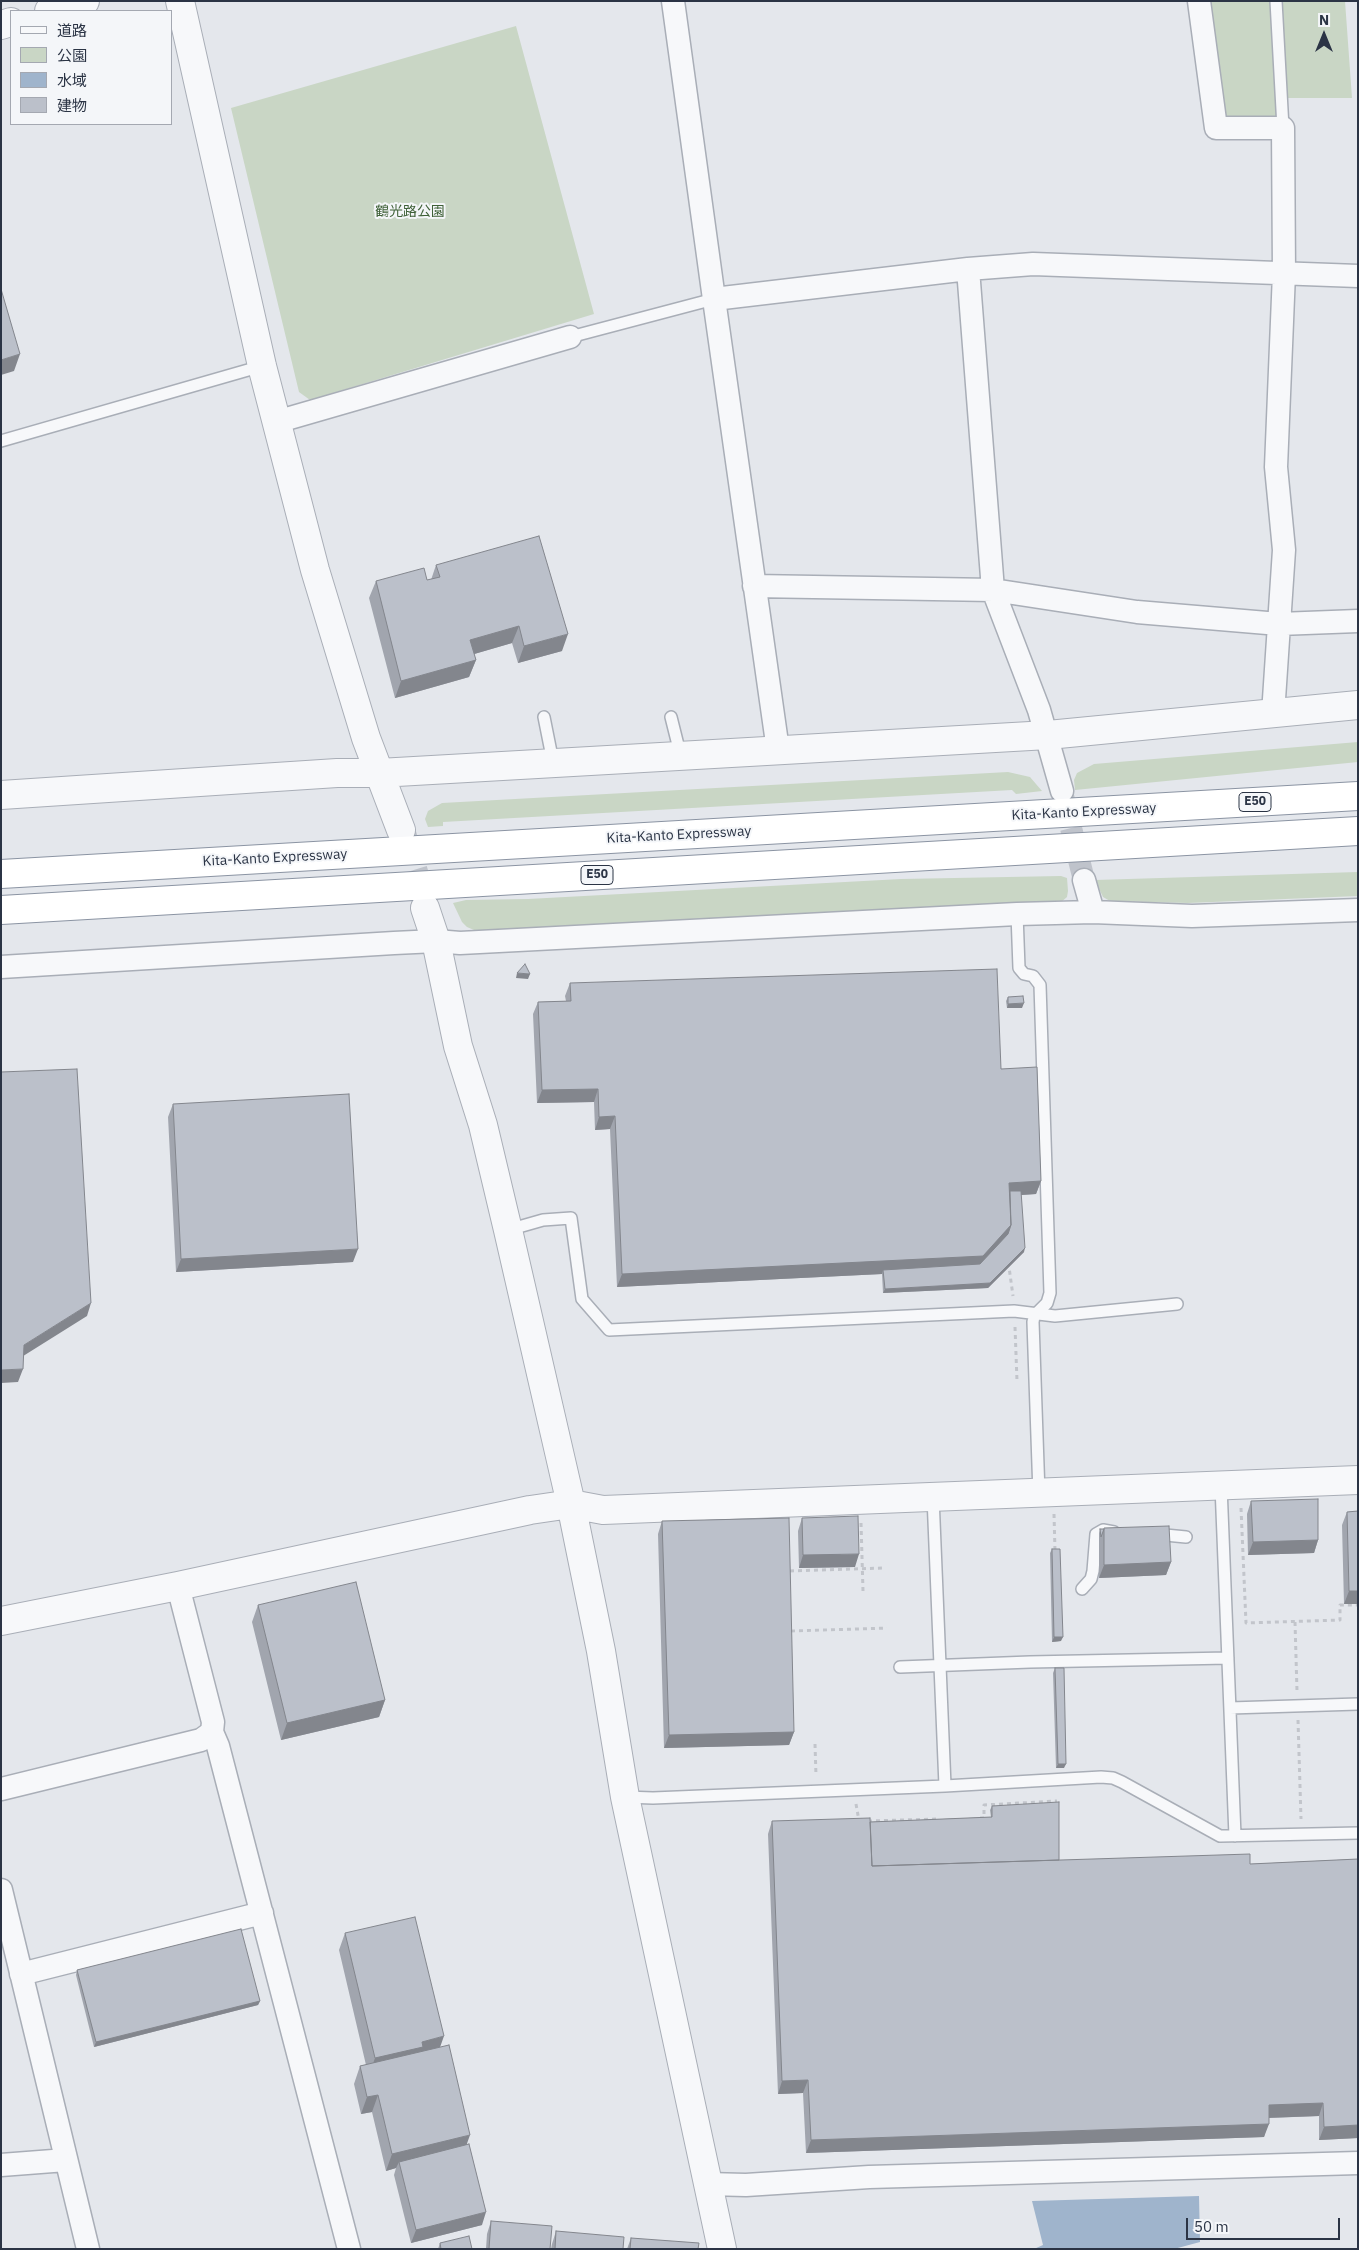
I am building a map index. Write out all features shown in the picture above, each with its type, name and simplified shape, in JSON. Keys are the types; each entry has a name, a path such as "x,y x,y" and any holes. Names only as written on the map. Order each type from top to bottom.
{"highway":[{"path":"1152,809 1358,785"},
{"name":"Kita-Kanto Expressway","path":"1,874 1358,796"},
{"name":"E50","path":"1,910 1358,831"},
{"path":"1193,841 1358,844"}],"street":[{"path":"54,10 85,1"},
{"path":"180,1 262,366 315,570 366,738 400,830"},
{"path":"673,1 778,750"},
{"path":"1199,1 1216,128 1283,128 1284,273 1276,467 1284,550 1273,714"},
{"path":"714,300 968,269 1034,264 1358,276"},
{"path":"968,269 993,590 1048,735 1062,792"},
{"path":"276,422 570,337"},
{"path":"754,586 993,590 1137,612 1279,624 1358,621"},
{"path":"1,795 337,773 379,773 553,762 681,757 1048,735 1358,705"},
{"path":"1084,880 1093,912"},
{"path":"425,908 436,941 458,1046 483,1125 571,1504 601,1651 625,1797 722,2249"},
{"path":"1,967 436,941 480,942 1017,914 1093,912 1192,916 1358,910"},
{"path":"1,1621 178,1586 520,1512 571,1504 603,1510 1039,1494 1231,1494 1358,1480"},
{"path":"178,1586 213,1722 212,1732 218,1746 349,2249"},
{"path":"1,1790 201,1740 212,1732"},
{"path":"1,1890 88,2249"},
{"path":"21,1974 262,1914"},
{"path":"1,2164 66,2160"},
{"path":"707,2184 746,2185 879,2177 1358,2163"}],"lane":[{"path":"1276,1 1283,128"},
{"path":"570,337 714,300"},
{"path":"1,441 262,366"},
{"path":"544,717 553,762"},
{"path":"671,717 681,757"},
{"path":"1017,914 1019,968 1024,974 1034,976 1040,985 1050,1293 1047,1303 1036,1313 1033,1322 1039,1494"},
{"path":"508,1230 542,1220 571,1218 582,1298 609,1330 1014,1311 1055,1316 1177,1304"},
{"path":"1231,1494 1228,1658 1235,1836"},
{"path":"934,1497 945,1786"},
{"path":"1082,1589 1091,1579 1095,1539 1099,1531 1108,1530 1123,1534"},
{"path":"1140,1534 1164,1534 1186,1537"},
{"path":"900,1667 1228,1658"},
{"path":"1230,1708 1358,1704"},
{"path":"625,1797 653,1798 1113,1778 1220,1836 1358,1832"}],"path":[{"path":"1004,1261 1009,1267 1014,1311 1017,1387"},
{"path":"1231,1494 1246,1623 1340,1620 1340,1606 1358,1605"},
{"path":"860,1517 863,1591"},
{"path":"789,1563 790,1571 883,1568"},
{"path":"791,1621 791,1641"},
{"path":"1295,1622 1302,1834"},
{"path":"791,1631 887,1628"},
{"path":"974,1818 984,1818 984,1805 1057,1802"},
{"path":"849,1804 857,1804 858,1821 945,1819"}],"green space":[{"path":"1209,1 1345,1 1352,98 1288,98 1288,122 1226,121"},
{"name":"鶴光路公園","path":"516,26 594,314 310,400 299,392 231,108"},
{"path":"1358,742 1358,762 1075,790 1074,780 1077,773 1094,764"},
{"path":"1008,772 1030,777 1042,791 1016,794 1012,790 443,822 443,826 428,827 425,819 428,811 442,803"},
{"path":"1358,872 1358,896 1188,903 1110,901 1103,897 1095,880"},
{"path":"1061,876 1067,878 1068,891 1067,897 1060,903 911,908 769,917 492,930 474,930 467,927 462,922 453,903 466,900 528,899 901,879"}],"water":[{"path":"1199,2196 1200,2242 1174,2249 1034,2249 1043,2245 1032,2201"}],"building":[{"path":"1,289 20,354 1,360"},
{"path":"539,536 568,634 524,646 519,626 470,640 476,660 401,681 376,581 424,568 427,580 440,577 436,565"},
{"path":"525,964 530,974 517,973"},
{"path":"997,969 1001,1069 1037,1067 1041,1181 1009,1183 1011,1225 983,1256 622,1274 615,1116 599,1117 598,1089 542,1090 538,1002 571,1001 570,983"},
{"path":"1023,996 1024,1003 1008,1004 1008,997"},
{"path":"77,1069 91,1303 24,1345 23,1369 1,1370 1,1072"},
{"path":"349,1094 358,1249 181,1259 173,1104"},
{"path":"1010,1191 1021,1191 1025,1248 990,1283 885,1289 883,1270 980,1264 1008,1234 1011,1225"},
{"path":"1318,1499 1318,1540 1253,1542 1251,1501"},
{"path":"1358,1511 1358,1591 1349,1591 1347,1512"},
{"path":"858,1516 859,1554 803,1555 802,1518"},
{"path":"789,1518 794,1732 669,1735 662,1521"},
{"path":"1169,1526 1171,1562 1104,1565 1104,1528"},
{"path":"1100,1529 1104,1529 1101,1537"},
{"path":"1052,1549 1060,1549 1063,1637 1054,1637"},
{"path":"356,1582 385,1700 287,1723 258,1605"},
{"path":"1055,1668 1064,1668 1066,1764 1058,1764"},
{"path":"1059,1802 1059,1860 872,1866 870,1822 992,1817 992,1806"},
{"path":"870,1818 872,1866 1250,1854 1250,1864 1358,1859 1358,2125 1324,2127 1323,2103 1269,2105 1269,2124 811,2140 808,2080 782,2081 772,1821"},
{"path":"415,1917 444,2036 422,2042 423,2047 375,2058 345,1933"},
{"path":"241,1929 260,2001 96,2042 77,1970"},
{"path":"449,2045 470,2135 392,2154 378,2095 367,2097 360,2066"},
{"path":"469,2144 486,2212 416,2230 399,2162"},
{"path":"491,2221 552,2226 550,2249 489,2249"},
{"path":"556,2231 624,2237 623,2249 555,2249"},
{"path":"469,2236 472,2249 441,2249 440,2243"},
{"path":"631,2238 699,2243 698,2249 630,2249"}],"tunnel":[{"path":"1063,796 1084,880"},
{"path":"401,830 425,908"}]}
